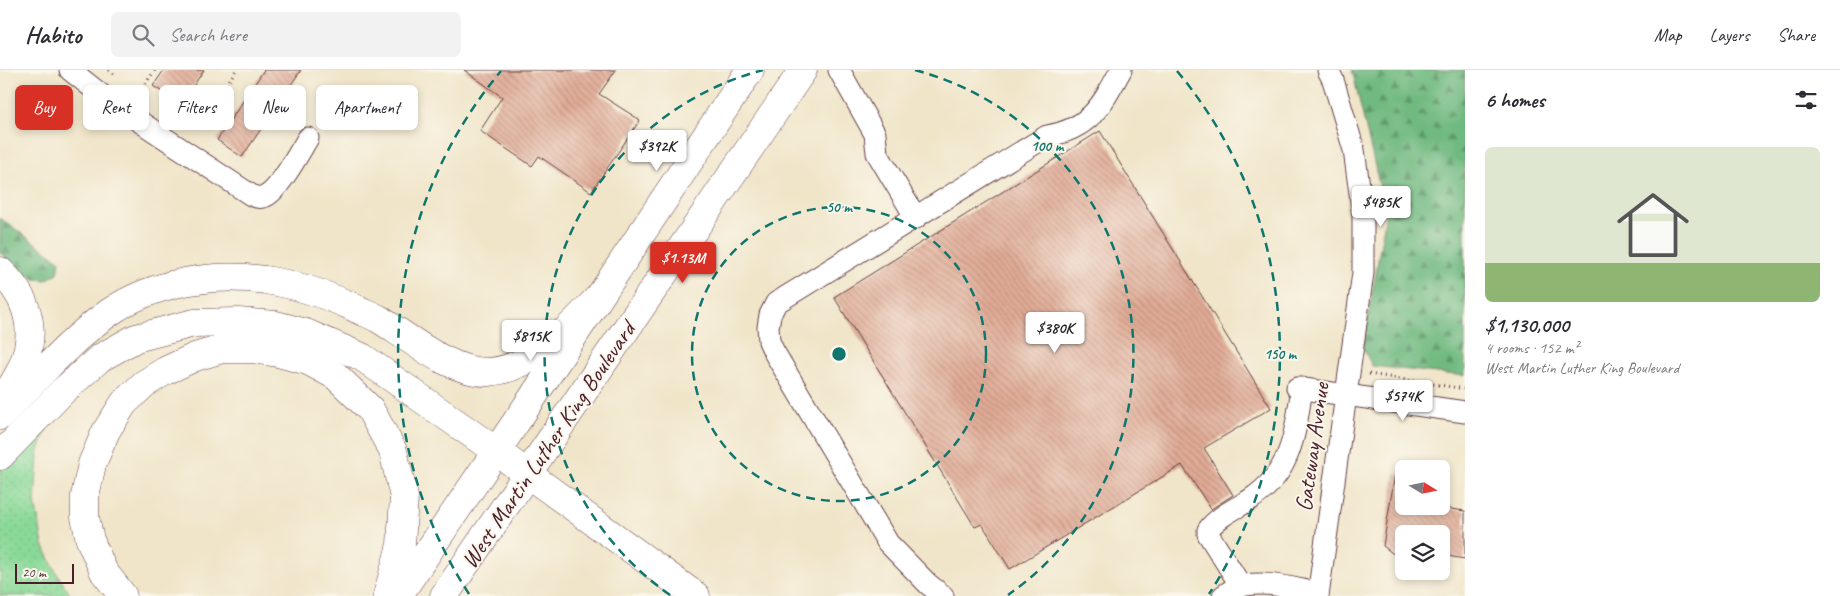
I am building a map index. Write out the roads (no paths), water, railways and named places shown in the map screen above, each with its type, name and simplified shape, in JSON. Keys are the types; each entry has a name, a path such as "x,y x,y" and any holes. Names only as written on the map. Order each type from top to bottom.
{"main road":[{"name":"West Martin Luther King Boulevard","path":"398,596 750,70"},
{"name":"West Martin Luther King Boulevard","path":"444,596 803,70"},
{"path":"0,271 18,292 26,309 29,328 29,344 26,358 20,373 0,402"},
{"path":"0,416 73,344 110,312 134,298 160,288 181,283 205,279 257,279 313,292 337,300 376,318 455,366 478,372 491,372 507,368 540,352 571,326 599,297"},
{"path":"0,456 62,392 100,358 136,338 194,323 238,322 276,325 306,333 362,357 496,451 696,596"},
{"path":"123,596 104,572 90,540 85,517 85,496 92,464 106,431 124,403 144,384 164,371 195,357 222,349 278,353 308,361 336,376 370,409 393,451 404,497 401,545 387,596"}],"street":[{"path":"70,70 125,112 251,195 259,198 269,195 278,185 308,138"},
{"path":"839,70 875,134 877,153 921,214"},
{"path":"943,596 928,584 888,543 774,352 769,341 768,327 770,315 776,303 1047,136 1066,132 1089,119 1108,97 1121,70"},
{"name":"Gateway Avenue","path":"1318,594 1363,273 1363,215 1354,150 1333,80 1328,70"},
{"path":"1318,594 1272,585 1252,584 1232,591 1208,534 1208,530 1219,519 1256,495 1273,481 1283,468 1296,428 1299,388 1465,412"}]}
